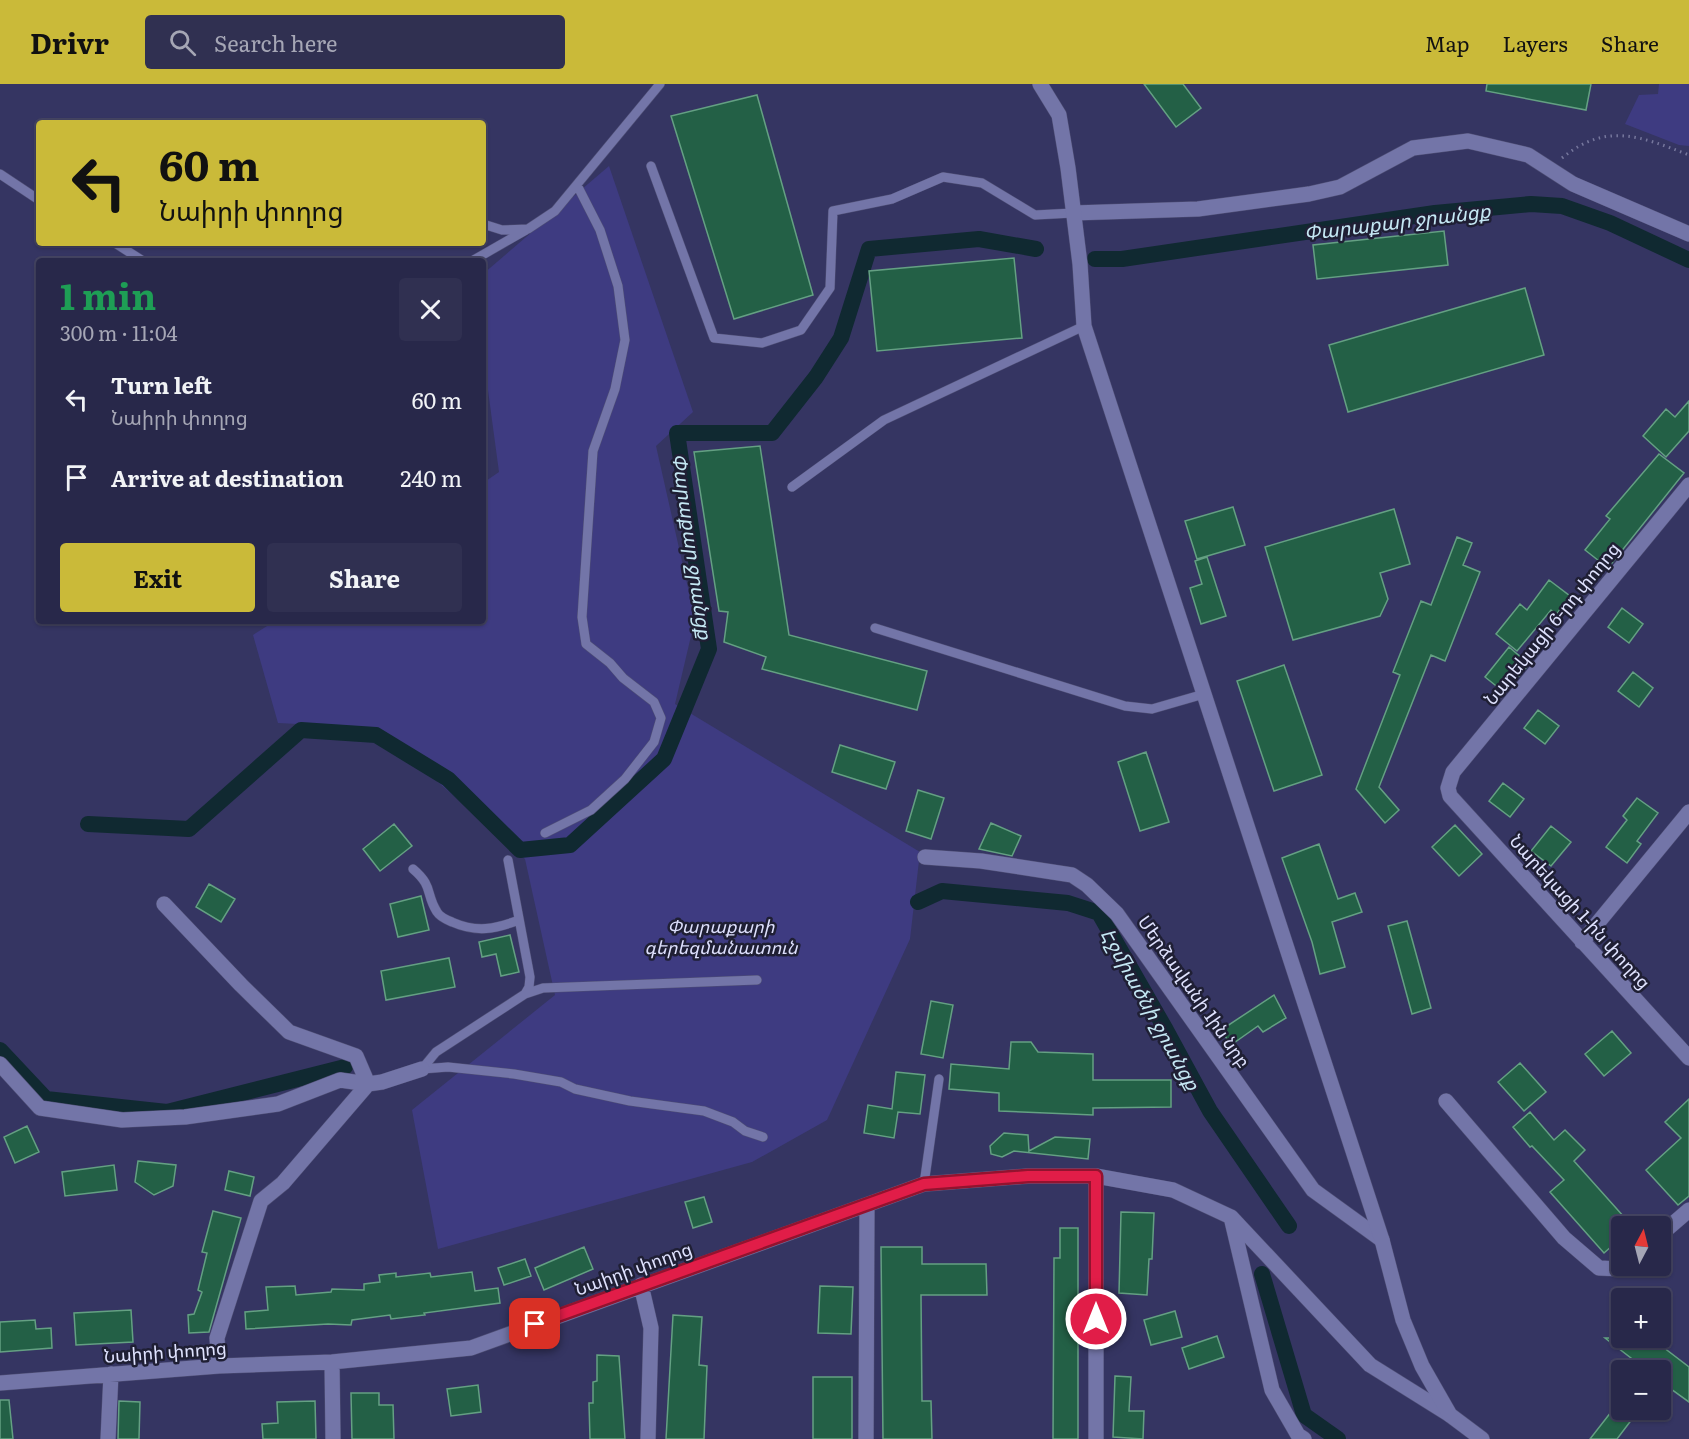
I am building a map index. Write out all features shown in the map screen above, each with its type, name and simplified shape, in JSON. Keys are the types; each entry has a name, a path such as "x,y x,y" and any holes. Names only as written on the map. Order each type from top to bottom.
{"street":[{"path":"1040,84 1059,115 1080,264 1084,326 1382,1240 1403,1320 1422,1366 1450,1416"},
{"path":"1073,213 1198,209 1309,194 1340,187 1413,148 1468,141 1528,155 1573,184 1689,234"},
{"name":"Նարեկացի 6-րդ փողոց","path":"1448,788 1453,772 1689,485"},
{"name":"Նարեկացի 1-ին փողոց","path":"1448,788 1450,796 1689,1058"},
{"path":"1582,942 1689,812"},
{"name":"Մերձավանի 1ին նրբ","path":"925,857 981,861 1072,875 1087,885 1117,914 1313,1190 1382,1240"},
{"path":"164,904 240,985 289,1032 356,1056 368,1084"},
{"path":"0,1064 40,1108 122,1120 186,1117 278,1104 340,1080 368,1084 382,1082 422,1069"},
{"path":"219,1366 217,1338 261,1201 283,1183 368,1084"},
{"path":"1446,1101 1564,1238 1599,1268 1611,1269"},
{"name":"Նաիրի փողոց","path":"0,1383 219,1366 332,1362 471,1348 924,1184 1028,1176 1096,1176 1173,1190 1231,1217"},
{"path":"1096,1176 1096,1439"},
{"path":"866,1439 867,1205"},
{"path":"1671,1226 1689,1210"},
{"path":"1231,1217 1370,1365 1482,1439"},
{"path":"1231,1217 1272,1390 1298,1435 1304,1439"},
{"path":"641,1285 651,1328 648,1439"},
{"path":"332,1362 333,1439"},
{"path":"108,1439 111,1374"}],"lane":[{"path":"477,258 555,211 660,84"},
{"path":"651,166 714,338 762,343 801,330 830,288 833,211 892,199 943,177 982,183 1035,215 1073,213"},
{"path":"0,174 36,198"},
{"path":"545,833 591,810 625,779 654,742 661,718 654,702 623,678 610,663 586,644 582,617 593,451 615,389 626,340 618,286 600,230 577,185"},
{"path":"486,225 502,230 528,229"},
{"path":"120,246 138,258"},
{"path":"792,487 884,420 1084,326"},
{"path":"875,628 1125,706 1152,709 1204,694"},
{"path":"508,860 530,977 529,987 525,994"},
{"path":"413,869 425,880 438,914 448,920 476,930 503,926 519,920"},
{"path":"422,1069 436,1052 525,994 543,988 757,980"},
{"path":"422,1069 448,1067 561,1082 575,1089 630,1101 704,1111 763,1137"},
{"path":"924,1184 939,1079"}],"path":[{"path":"1549,168 1578,145 1608,134 1640,139 1689,155"}],"green space":[{"path":"1659,84 1689,84 1689,146 1679,145 1625,124 1639,95 1658,94"},
{"name":"Փարաքարի գերեզմանատուն","path":"609,166 693,412 656,446 695,619 675,704 920,852 910,939 827,1120 752,1162 438,1249 412,1110 555,995 525,859 377,728 278,723 253,635 270,624 486,624 486,481 499,472 486,375 486,271"}],"building":[{"path":"1144,84 1183,84 1201,108 1176,127"},
{"path":"1487,84 1591,84 1586,110 1486,91"},
{"path":"757,95 813,295 734,319 671,116"},
{"path":"1444,231 1448,265 1317,279 1313,245"},
{"path":"1014,258 1022,338 877,351 869,271"},
{"path":"1525,288 1544,355 1348,412 1329,345"},
{"path":"1689,401 1689,431 1666,457 1643,436 1666,409 1675,417"},
{"path":"760,446 789,635 927,671 917,710 762,669 766,657 724,642 728,612 719,611 694,452"},
{"path":"1659,454 1684,473 1608,568 1585,550 1610,519 1606,516"},
{"path":"1233,507 1245,545 1197,559 1185,521"},
{"path":"1394,509 1410,564 1380,573 1388,599 1380,616 1293,640 1265,547"},
{"path":"1457,537 1472,543 1463,565 1480,572 1445,661 1431,655 1379,787 1399,810 1385,823 1356,789 1400,675 1393,672 1421,601 1431,605"},
{"path":"1207,557 1226,616 1201,624 1190,588 1202,584 1195,561"},
{"path":"1549,580 1570,596 1556,615 1551,610 1517,651 1496,634 1520,604 1527,610"},
{"path":"1622,608 1643,624 1629,643 1608,627"},
{"path":"1509,647 1529,664 1505,693 1485,677"},
{"path":"1284,665 1322,775 1274,791 1237,681"},
{"path":"1633,672 1653,688 1639,707 1618,691"},
{"path":"1538,710 1559,726 1545,744 1524,728"},
{"path":"840,745 895,762 886,789 832,772"},
{"path":"1146,752 1169,822 1140,831 1118,762"},
{"path":"1503,783 1524,799 1510,817 1489,801"},
{"path":"918,790 944,798 931,839 906,831"},
{"path":"1637,798 1658,813 1637,841 1641,844 1627,863 1606,847 1627,820 1623,816"},
{"path":"991,823 1021,836 1012,856 979,849"},
{"path":"394,824 412,846 380,871 363,849"},
{"path":"1455,825 1482,854 1459,876 1432,847"},
{"path":"1551,826 1571,842 1551,866 1531,851"},
{"path":"1319,844 1338,899 1355,893 1362,912 1332,922 1345,967 1320,974 1312,942 1282,858"},
{"path":"209,884 235,899 221,922 196,907"},
{"path":"421,896 429,930 398,937 390,904"},
{"path":"1407,921 1431,1008 1412,1014 1388,926"},
{"path":"510,935 519,972 501,976 496,954 482,957 479,942"},
{"path":"449,958 455,987 386,1000 381,971"},
{"path":"1274,995 1286,1018 1263,1032 1258,1026 1231,1045 1221,1030"},
{"path":"931,1001 953,1005 943,1058 921,1054"},
{"path":"1612,1031 1631,1053 1604,1076 1585,1054"},
{"path":"1011,1042 1031,1042 1038,1052 1093,1054 1093,1080 1171,1080 1171,1107 1093,1108 1093,1115 999,1111 999,1093 949,1089 951,1064 1009,1069"},
{"path":"1520,1063 1546,1092 1524,1111 1498,1082"},
{"path":"896,1072 925,1075 920,1114 898,1112 894,1138 864,1133 868,1105 892,1109"},
{"path":"1689,1099 1689,1196 1678,1205 1646,1170 1681,1138 1665,1122"},
{"path":"1530,1112 1554,1140 1565,1130 1585,1150 1574,1161 1623,1216 1611,1216 1611,1247 1604,1253 1550,1192 1564,1180 1513,1127"},
{"path":"27,1126 39,1152 15,1163 4,1137"},
{"path":"1004,1133 1028,1135 1029,1151 1055,1137 1090,1139 1088,1159 1014,1151 1002,1157 991,1154 990,1146"},
{"path":"138,1161 176,1165 173,1186 154,1195 135,1182"},
{"path":"114,1165 117,1190 65,1196 62,1172"},
{"path":"229,1171 254,1177 250,1196 225,1190"},
{"path":"704,1197 712,1222 693,1228 685,1202"},
{"path":"213,1211 241,1218 209,1332 189,1333 188,1315 194,1314 202,1292 198,1290 207,1253 202,1252"},
{"path":"1121,1212 1154,1213 1152,1259 1149,1259 1147,1295 1119,1293"},
{"path":"1060,1228 1078,1228 1078,1439 1053,1439 1054,1258 1060,1258"},
{"path":"584,1247 593,1269 544,1290 535,1268"},
{"path":"881,1247 922,1247 922,1264 986,1264 987,1295 921,1295 922,1401 931,1401 932,1439 883,1439"},
{"path":"525,1259 531,1276 504,1285 498,1268"},
{"path":"472,1272 475,1291 498,1288 500,1303 391,1319 390,1315 352,1320 351,1325 328,1324 246,1329 245,1312 268,1310 266,1287 295,1286 296,1295 331,1292 332,1289 364,1290 364,1284 380,1282 379,1275 396,1273 396,1277 430,1273 431,1277"},
{"path":"820,1286 853,1287 851,1334 818,1333"},
{"path":"131,1310 133,1342 76,1345 74,1313"},
{"path":"1175,1311 1182,1337 1151,1345 1144,1320"},
{"path":"673,1315 702,1317 699,1365 707,1366 704,1439 666,1439"},
{"path":"35,1320 36,1329 51,1328 52,1348 0,1352 0,1322"},
{"path":"1217,1336 1224,1357 1189,1369 1182,1348"},
{"path":"1618,1348 1664,1348 1689,1367 1689,1402 1671,1389 1671,1360 1634,1360"},
{"path":"597,1355 619,1356 625,1439 590,1439 589,1403 593,1403 593,1382 597,1381"},
{"path":"1115,1376 1131,1377 1129,1411 1144,1411 1143,1439 1113,1437"},
{"path":"813,1377 852,1377 852,1439 813,1439"},
{"path":"478,1385 481,1412 451,1416 447,1389"},
{"path":"351,1393 379,1393 379,1405 393,1405 394,1439 352,1439"},
{"path":"0,1400 9,1400 13,1439 0,1439"},
{"path":"119,1401 140,1402 139,1439 118,1439"},
{"path":"315,1401 316,1439 263,1439 262,1424 278,1423 277,1402"},
{"path":"1611,1412 1611,1420 1631,1420 1617,1439 1590,1439"}],"waterway":[{"name":"Փարաքար ջրանցք","path":"1095,259 1122,259 1435,213 1531,204 1562,206 1610,223 1689,260"},
{"name":"Փարաքար ջրանցք","path":"88,824 189,829 301,730 376,735 448,779 520,850 570,845 664,759 709,649 677,433 772,433 816,377 841,338 869,249 979,239 1036,249"},
{"name":"Էջմիածնի ջրանցք","path":"918,902 942,891 1068,903 1099,913 1210,1111 1289,1226"},
{"name":"Էջմիածնի ջրանցք","path":"0,1050 46,1099 167,1112 345,1067"},
{"name":"Էջմիածնի ջրանցք","path":"1262,1274 1304,1415 1338,1439"}],"route":[{"path":"535,1324 924,1184 1028,1176 1096,1176 1096,1319"}]}
